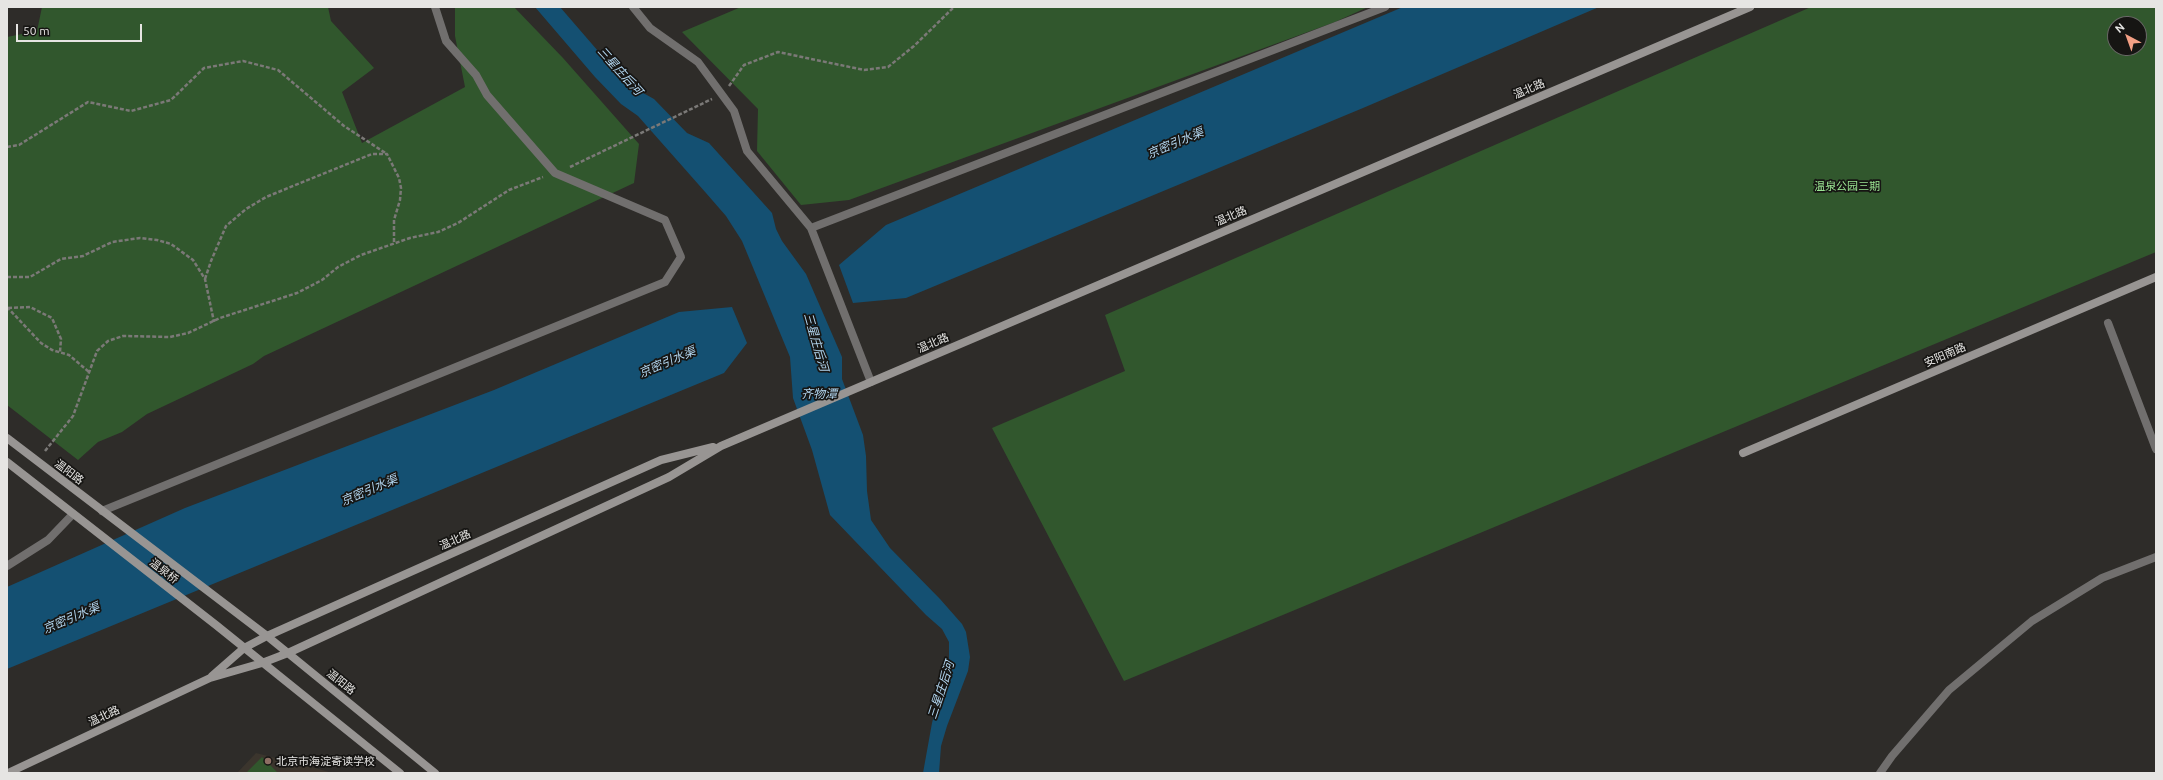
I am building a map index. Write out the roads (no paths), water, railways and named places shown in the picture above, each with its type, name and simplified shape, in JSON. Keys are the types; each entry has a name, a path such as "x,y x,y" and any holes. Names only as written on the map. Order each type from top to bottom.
{"main road":[{"name":"温北路","path":"8,773 210,678 262,663 288,653 669,477 721,446 1750,7"},
{"name":"安阳南路","path":"1742,453 2156,277"},
{"name":"温阳路","path":"7,438 118,523"},
{"name":"温北路","path":"210,678 244,648 267,636 661,460 721,446"},
{"path":"7,462 73,514"},
{"name":"温泉桥","path":"73,514 244,648"},
{"name":"温泉桥","path":"118,523 231,609"},
{"name":"温阳路","path":"231,609 267,636 435,773"},
{"path":"244,648 400,773"}],"street":[{"path":"102,511 665,282 681,257 665,220 555,173 487,95 476,75 446,41 435,7"},
{"path":"633,7 650,28 698,62 723,94 734,111 747,151 811,228 871,382"},
{"path":"811,228 1385,7"},
{"path":"2108,323 2156,449"},
{"path":"7,566 48,540 73,514"},
{"path":"1880,773 1892,756 1949,690 2032,621 2102,578 2156,557"}],"water":[{"name":"齐物潭","path":"535,7 560,7 617,73 636,89 654,99 687,133 709,143 772,213 776,229 782,241 806,274 842,357 842,379 863,435 866,456 867,491 871,520 890,548 940,599 962,624 966,632 970,657 968,671 941,746 939,773 923,773 932,723 949,658 949,642 942,629 926,615 830,515 812,450 793,398 790,357 742,241 726,216 638,116 621,104 595,77"},
{"name":"京密引水渠","path":"1403,7 1599,7 1363,108 906,298 853,303 839,265 886,225"},
{"name":"京密引水渠","path":"732,307 747,343 724,373 7,669 7,587 185,508 494,390 679,312"}],"place":[{"name":"北京市海淀寄读学校","path":"268,761"}],"water label":[{"name":"三星庄后河","path":"620,71"},
{"name":"三星庄后河","path":"816,342"},
{"name":"三星庄后河","path":"941,690"}],"park label":[{"name":"温泉公园三期","path":"1847,186"}]}
